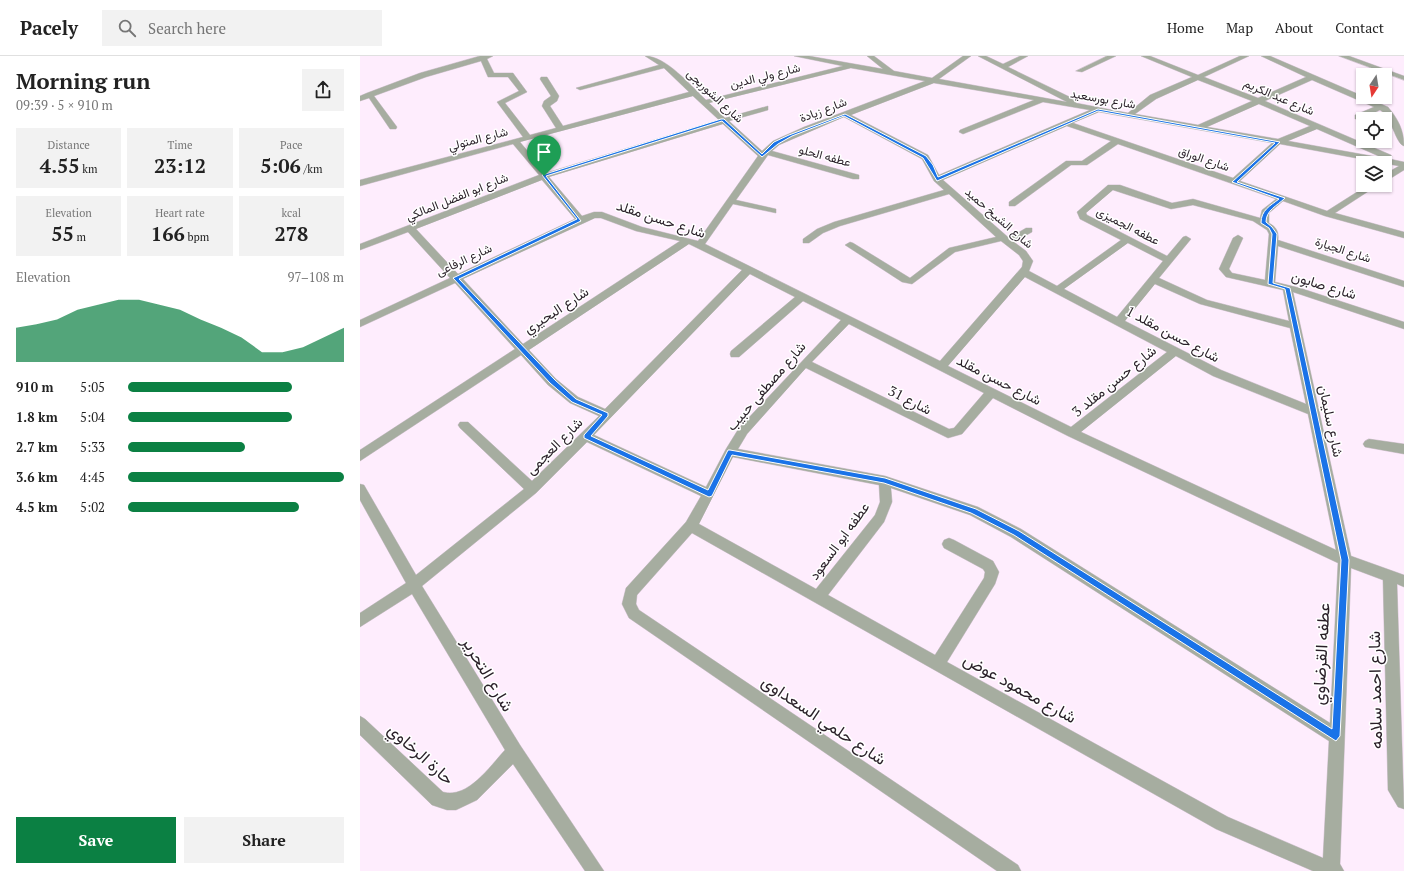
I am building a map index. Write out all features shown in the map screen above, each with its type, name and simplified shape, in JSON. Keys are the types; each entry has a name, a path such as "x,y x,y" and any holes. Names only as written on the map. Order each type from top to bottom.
{"street":[{"name":"شارع الشوربجى","path":"648,56 666,66 723,120 763,154"},
{"name":"شارع بورسعيد","path":"797,56 1404,165"},
{"path":"870,56 892,73"},
{"name":"شارع زيادة","path":"700,245 763,154 776,143 844,114 932,81 968,56"},
{"path":"981,56 1085,108"},
{"path":"1002,67 1025,56"},
{"path":"1080,71 1113,56"},
{"name":"شارع عبد الكريم","path":"1144,56 1259,101 1404,165"},
{"path":"1128,116 1153,97 1246,56"},
{"path":"1264,56 1380,107 1388,112 1393,118 1404,144"},
{"path":"1342,56 1404,78"},
{"path":"360,99 423,75 487,57 491,75 510,75 523,92 501,102 528,138"},
{"path":"580,88 666,66"},
{"name":"شارع ولي الدين","path":"705,102 853,66"},
{"path":"1198,128 1312,77"},
{"path":"544,79 555,96 554,99 547,103 546,106 561,129"},
{"name":"شارع المتولي","path":"360,183 694,93"},
{"path":"370,95 393,127"},
{"path":"963,132 1042,100"},
{"path":"1369,112 1380,107"},
{"name":"شارع ابو الفضل المالكي","path":"360,247 544,176 764,108"},
{"path":"937,179 1098,110"},
{"name":"شارع الشيخ حميد","path":"844,114 925,157 931,165 937,179 1027,258 1028,265 1023,272"},
{"name":"شارع الوراق","path":"1066,123 1328,214 1404,235"},
{"path":"1234,182 1278,142 1317,126"},
{"path":"515,141 580,220"},
{"path":"1012,204 1069,163 1084,163 1116,141"},
{"name":"عطفه الحلو","path":"763,154 856,177"},
{"path":"1392,173 1404,165"},
{"name":"عطفه الجميزى","path":"1168,260 1083,217 1081,214 1082,210 1111,187 1117,187 1171,206 1193,202 1264,223"},
{"path":"806,241 820,231 838,224 950,191"},
{"path":"1328,214 1363,192"},
{"path":"1270,284 1275,242 1274,234 1271,228 1264,223 1265,212 1282,198"},
{"path":"730,201 773,211"},
{"name":"شارع حسن مقلد","path":"580,220 594,214 602,215 639,229 688,240 700,245 1072,433 1345,560 1397,578"},
{"name":"شارع الرفاعى","path":"360,324 580,220"},
{"path":"410,228 552,382 574,400 606,414"},
{"path":"850,245 905,280 912,281 946,253 952,250 1006,240 1029,230"},
{"name":"شارع صابون","path":"1238,238 1224,271 1232,276 1287,288 1404,326"},
{"path":"1119,322 1186,239"},
{"name":"شارع البحيري","path":"360,456 688,240"},
{"path":"1057,290 1127,240"},
{"name":"شارع الجيارة","path":"1275,242 1404,284"},
{"name":"شارع العجمى","path":"360,621 414,585 532,489 586,436 748,270"},
{"path":"941,367 1023,272"},
{"name":"شارع حسن مقلد 1","path":"1023,272 1174,352 1237,382 1313,411"},
{"path":"1153,279 1204,302 1295,326"},
{"name":"شارع سليمان","path":"1287,288 1345,560"},
{"path":"735,354 801,297"},
{"name":"شارع مصطفى حبيب","path":"631,592 691,526 730,452 743,431 804,363 847,320"},
{"name":"شارع حسن مقلد 3","path":"1072,433 1174,352"},
{"name":"شارع 31","path":"804,363 948,434 958,431 991,393"},
{"path":"464,425 532,489"},
{"path":"586,436 709,494"},
{"path":"1369,444 1404,449"},
{"path":"730,452 885,481 974,511 1016,533 1336,736"},
{"name":"عطفه ابو السعود","path":"818,596 880,518 886,502 885,481"},
{"name":"شارع التحرير","path":"360,489 414,585 514,751 595,871"},
{"name":"شارع محمود عوض","path":"691,526 1222,823 1284,851 1333,870"},
{"path":"938,664 990,580 992,572 988,565 948,544"},
{"name":"عطفه القرضاوي","path":"1333,870 1336,736 1345,560"},
{"name":"شارع احمد سلامه","path":"1397,578 1396,790 1404,801"},
{"name":"شارع حلمي السعداوى","path":"631,592 629,604 634,614 1012,871"},
{"name":"حارة الرخاوي","path":"360,724 438,799 448,802 457,802 467,797 514,751"}],"route":[{"path":"1098,110 1278,142 1234,182 1282,198 1265,212 1264,217 1264,223 1271,228 1274,234 1275,242 1270,284 1287,288 1345,560 1336,736 1016,533 974,511 929,494 885,481 730,452 709,494 586,436 606,414 574,400 552,382 456,278 580,220 544,176 723,120 762,156 776,143 844,114 925,157 931,165 937,179 1098,110"}]}
